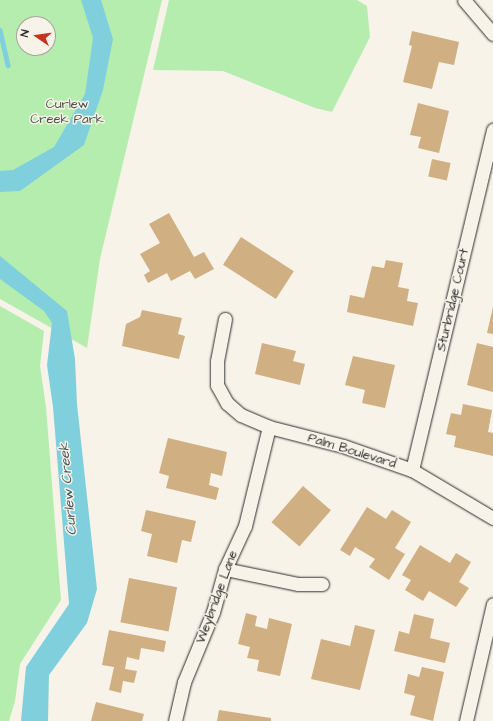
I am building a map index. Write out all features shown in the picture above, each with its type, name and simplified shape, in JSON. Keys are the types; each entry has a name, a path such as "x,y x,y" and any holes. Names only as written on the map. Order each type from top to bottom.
{"street":[{"path":"464,0 493,34"},
{"name":"Sturbridge Court","path":"412,470 493,129"},
{"name":"Palm Boulevard","path":"225,320 217,361 216,385 226,403 241,415 269,427 343,446 412,470 493,518"},
{"name":"Weybridge Lane","path":"175,721 184,682 213,612 225,568 245,526 269,427"},
{"path":"225,568 298,584 322,584"},
{"path":"466,721 493,604"}],"green space":[{"name":"Curlew Creek Park","path":"0,0 162,0 100,259 87,348 0,299"},
{"path":"169,0 357,0 367,6 370,37 332,112 315,108 223,71 153,70"},
{"path":"0,306 44,331 40,366 46,407 61,600 20,664 15,701 9,721 0,721"}],"water":[{"path":"81,0 101,0 113,39 103,90 84,145 20,191 0,192 0,171 13,170 54,147 85,94 93,38"},
{"name":"Curlew Creek","path":"0,256 67,311 75,359 77,404 97,589 87,623 49,675 48,721 21,721 26,667 69,604 53,407 47,365 52,323 44,311 0,279"}],"building":[{"path":"412,31 459,42 454,65 439,62 432,89 403,82 412,46 409,45"},
{"path":"418,103 449,111 439,153 418,148 421,137 410,135"},
{"path":"432,159 451,163 447,181 428,177"},
{"path":"169,213 194,257 204,252 214,269 195,279 190,271 171,281 167,273 148,283 144,275 150,271 140,254 160,243 149,224"},
{"path":"241,237 294,271 276,299 223,265"},
{"path":"386,260 403,263 398,287 409,289 407,301 418,303 413,326 347,312 350,295 364,298 372,266 384,268"},
{"path":"493,307 493,334 487,333"},
{"path":"142,310 182,318 178,334 185,336 179,359 122,346 126,324 140,317"},
{"path":"262,343 296,351 293,361 305,364 300,385 255,374"},
{"path":"477,343 493,347 493,392 467,385"},
{"path":"353,356 395,365 385,408 362,403 365,390 345,385"},
{"path":"463,404 492,410 488,432 493,433 493,456 454,447 456,436 446,434 451,413 461,415"},
{"path":"168,438 227,452 222,476 211,473 209,485 219,488 216,500 166,488 169,476 159,473"},
{"path":"303,486 331,510 299,547 272,522"},
{"path":"367,507 386,519 392,510 411,522 395,548 405,554 389,580 369,567 375,559 355,547 350,556 340,550"},
{"path":"146,510 196,521 191,542 182,540 177,563 147,556 152,534 141,531"},
{"path":"420,545 450,563 456,553 471,562 459,582 469,588 456,607 429,591 423,601 405,590 411,580 402,575"},
{"path":"129,578 177,587 169,632 120,622"},
{"path":"246,613 257,616 255,626 267,629 269,618 292,624 280,676 257,671 259,660 247,658 250,647 238,644"},
{"path":"414,614 434,619 430,638 450,643 445,663 394,651 399,631 409,634"},
{"path":"355,625 375,630 360,690 311,679 321,639 350,646"},
{"path":"109,630 166,641 164,652 141,648 139,660 127,657 125,669 137,671 134,683 123,681 121,693 109,690 114,667 102,665"},
{"path":"422,667 444,672 433,721 410,715 415,696 404,693 408,674 419,677"},
{"path":"96,702 144,714 142,721 91,721"},
{"path":"219,710 271,718 271,721 217,721"}],"waterway":[{"path":"0,30 8,65"}]}
